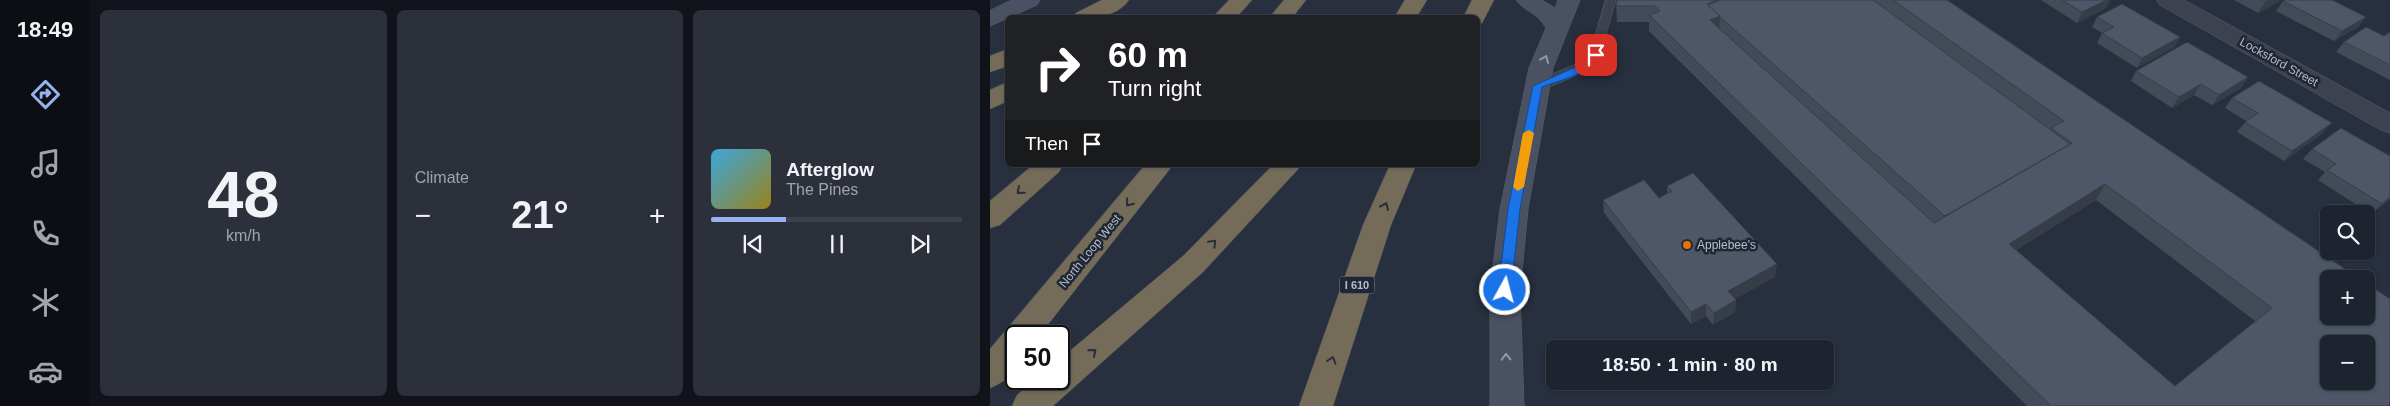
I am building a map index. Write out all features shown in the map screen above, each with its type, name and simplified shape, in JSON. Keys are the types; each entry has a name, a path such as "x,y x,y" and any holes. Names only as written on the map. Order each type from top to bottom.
{"highway":[{"path":"1090,15 1118,0"},
{"path":"1115,15 1135,0"},
{"path":"1226,15 1241,0"},
{"path":"1282,15 1295,0"},
{"path":"1407,15 1416,0"},
{"path":"1476,15 1483,0"},
{"path":"990,65 1005,58"},
{"path":"990,101 1005,92"},
{"path":"990,218 1048,167"},
{"name":"North Loop West","path":"1029,325 1158,167"},
{"path":"1029,406 1193,264 1287,167"},
{"name":"I 610","path":"1316,406 1377,225 1401,167"},
{"path":"990,373 1005,355"}],"main road":[{"path":"990,19 1029,0"},
{"path":"1527,0 1548,13 1558,29"},
{"path":"1507,406 1505,290 1514,209 1541,68 1569,0"}],"street":[{"name":"Locksford Street","path":"2168,0 2390,124"}],"lane":[{"path":"1538,86 1593,61 1611,0"}],"building":[{"path":"1617,0 1717,0 1707,4 1720,16 1710,20 1934,223 2072,143 2051,128 2064,121 1893,0 1947,0 2320,252 2320,260 2332,260 2347,270 2320,270 2320,325 2375,325 2375,289 2390,299 2390,404 2388,406 2051,406 1649,15 1660,11 1655,6 1616,6","holes":["2105,184 2272,308 2175,386 2009,244"]},
{"path":"1720,0 1873,0 2070,144 1945,216 1708,5"},
{"path":"2062,0 2107,0 2082,12"},
{"path":"2332,0 2366,17 2342,31 2283,1"},
{"path":"2122,4 2180,37 2142,58 2102,33 2114,27 2097,17"},
{"path":"2366,27 2384,36 2390,32 2390,65 2344,42"},
{"path":"2187,42 2248,77 2219,95 2201,84 2179,97 2136,71"},
{"path":"2259,81 2332,123 2292,151 2245,122 2258,113 2232,98"},
{"path":"2341,128 2390,156 2390,197 2382,204 2327,170 2336,164 2312,149"},
{"name":"Applebee's","path":"1693,173 1777,264 1728,291 1736,300 1714,313 1706,304 1691,312 1603,200 1644,180 1659,198 1672,191 1667,186"}],"slow traffic":[{"path":"1518,187 1529,133"}],"place":[{"name":"Applebee's","path":"1687,245"}],"route":[{"path":"1505,290 1514,209 1538,86 1584,67 1593,61 1596,55"}]}
